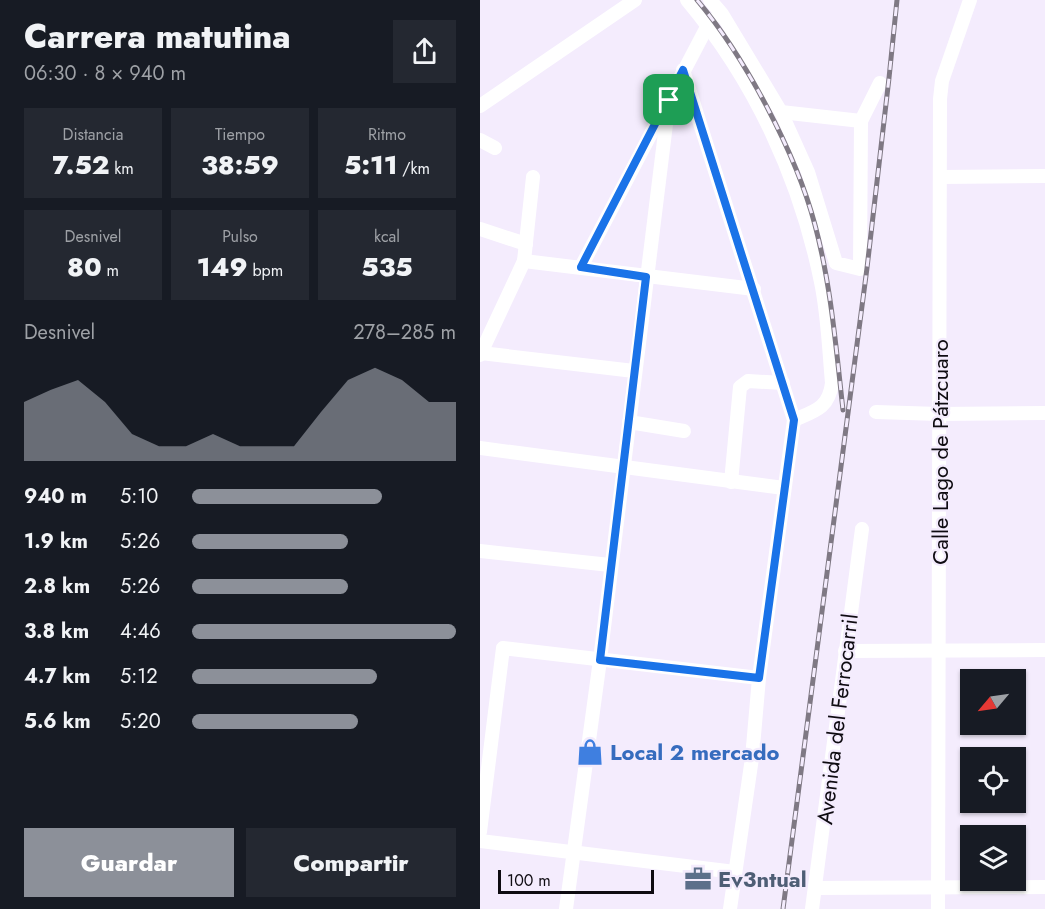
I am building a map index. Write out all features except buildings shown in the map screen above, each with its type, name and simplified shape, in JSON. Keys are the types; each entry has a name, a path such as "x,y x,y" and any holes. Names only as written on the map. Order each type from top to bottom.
{"street":[{"path":"480,106 635,0"},
{"path":"687,0 708,24 755,102 789,170 822,284 832,383 831,393 823,406 794,420"},
{"path":"710,0 722,14 781,112 808,172 836,263 860,269 861,120 880,83"},
{"name":"Calle Lago de Pátzcuaro","path":"938,909 940,99 942,81 970,0"},
{"path":"581,267 708,24 722,14"},
{"path":"683,70 794,420 759,678 752,758 730,909"},
{"path":"566,909 600,660 669,100"},
{"path":"781,112 861,120"},
{"path":"480,140 495,148"},
{"path":"941,177 1045,176"},
{"path":"533,177 525,261 480,354 634,371"},
{"path":"480,229 526,244"},
{"path":"525,261 754,289"},
{"path":"731,482 741,387 748,381 783,383"},
{"path":"876,412 1045,413"},
{"path":"629,422 684,430"},
{"path":"480,448 784,488"},
{"name":"Avenida del Ferrocarril","path":"812,909 862,529"},
{"path":"480,551 610,565"},
{"path":"480,832 503,648 759,678"},
{"path":"845,651 1045,650"},
{"path":"480,841 735,872"},
{"path":"815,888 1045,887"}],"railway":[{"path":"697,0 733,49 767,107 782,137 806,197 825,270 843,410"},
{"path":"783,909 867,268 897,0"}],"place":[{"name":"Local 2 mercado","path":"590,752"},
{"name":"Ev3ntual","path":"698,879"}],"route":[{"path":"683,70 794,420 759,678 600,660 646,277 581,267 669,100 683,70"}]}
